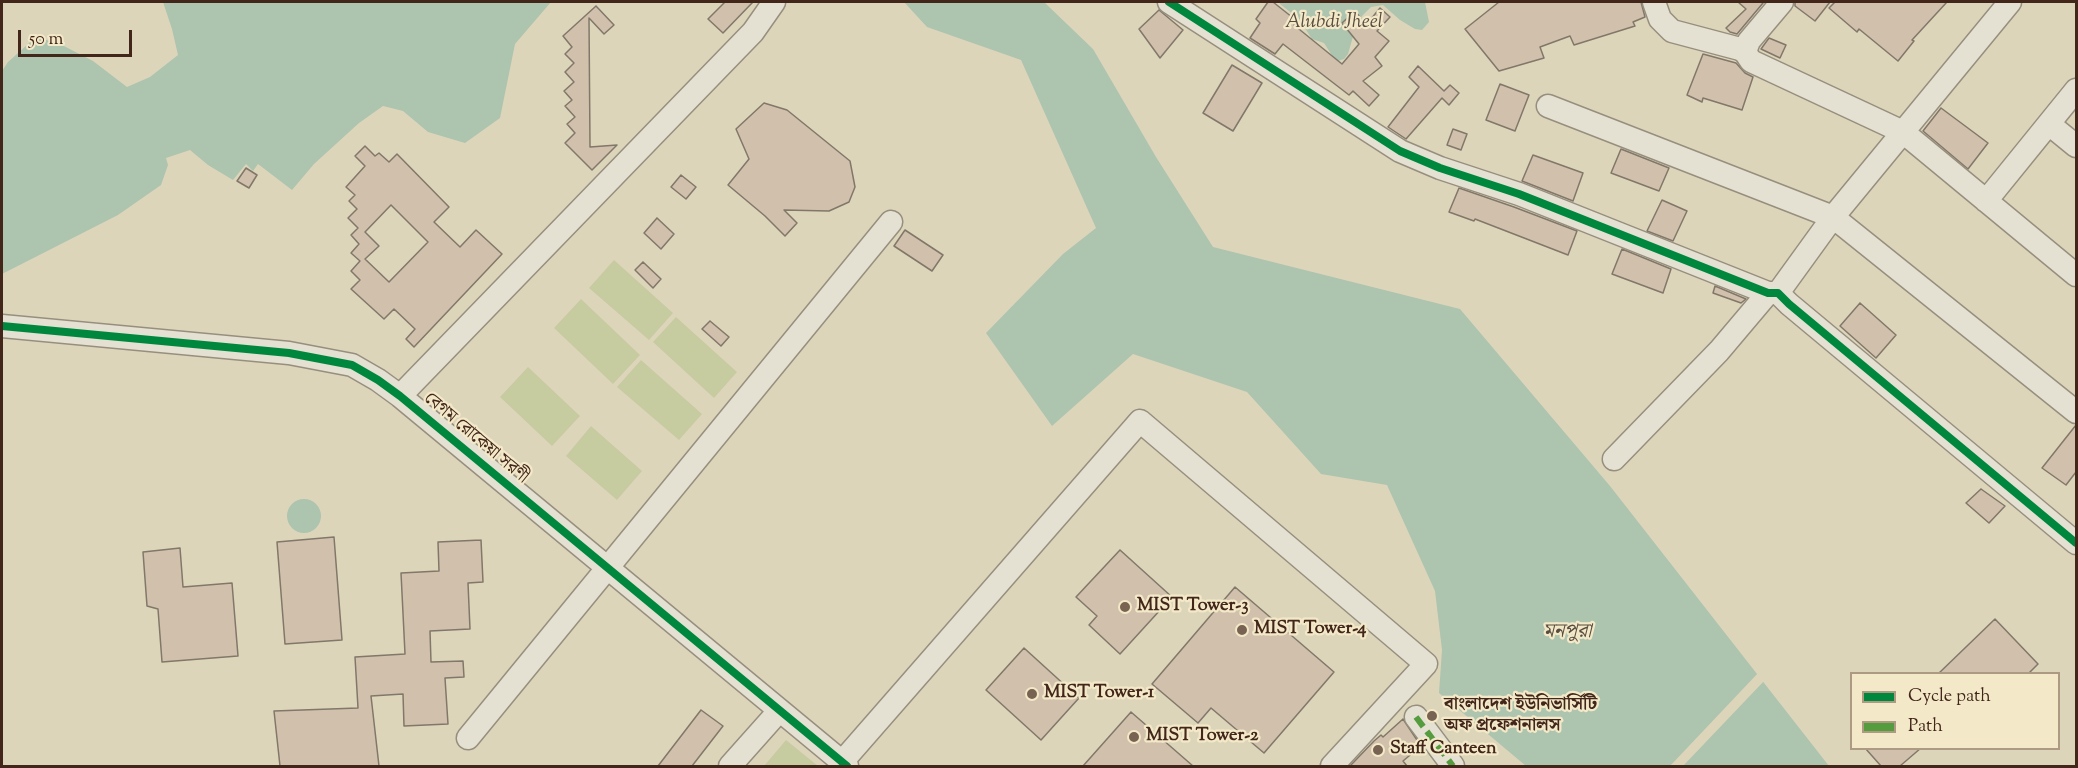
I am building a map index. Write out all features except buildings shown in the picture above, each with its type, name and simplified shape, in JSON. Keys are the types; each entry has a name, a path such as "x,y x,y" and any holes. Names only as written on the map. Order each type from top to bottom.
{"street":[{"path":"400,396 753,32 774,2"},
{"path":"1169,2 1400,151 1440,168 1519,194 1773,293 2076,543"},
{"path":"1654,2 1660,19 1672,32 1740,49 1751,61 1903,132 2076,275"},
{"path":"1745,52 1749,41 1782,2"},
{"path":"1614,459 1773,293 2003,4"},
{"path":"1986,201 2076,90"},
{"path":"1548,106 1833,217 2076,412"},
{"path":"2049,124 2076,146"},
{"path":"468,738 891,222"},
{"name":"বেগম রোকেয়া সরণী","path":"2,326 277,352 352,365 400,396 844,764"},
{"path":"844,764 1140,422 1426,664 1332,766"},
{"path":"730,766 779,711"},
{"path":"1416,717 1453,766"}],"shaded area":[{"path":"614,260 673,313 649,340 589,288"},
{"path":"581,299 640,355 613,384 554,328"},
{"path":"676,317 737,372 714,398 653,342"},
{"path":"641,360 702,414 679,440 617,387"},
{"path":"528,367 580,416 552,446 500,397"},
{"path":"591,426 642,471 617,500 566,456"},
{"path":"786,740 818,766 764,766"}],"water":[{"path":"163,2 551,2 515,44 500,118 465,143 428,132 403,111 383,106 359,123 314,164 292,190 258,164 253,171 246,164 233,180 208,165 190,150 166,158 168,165 161,185 118,215 2,274 2,71 8,62 36,37 60,44 93,61 127,87 150,77 178,55"},
{"name":"মনপুরা","path":"904,2 1044,2 1093,49 1156,157 1213,247 1460,309 1610,486 1829,766 1526,766 1439,693 1442,650 1435,591 1387,485 1321,474 1247,392 1133,354 1052,426 986,333 1063,254 1096,228 1021,60 927,27"},
{"name":"Alubdi Jheel","path":"1279,2 1425,2 1429,22 1422,30 1415,29 1383,5 1371,7 1362,16 1348,54 1344,59 1338,61 1324,43 1312,39 1299,19"},
{"path":"304,499 316,504 321,516 316,528 304,533 292,528 287,516 292,504"}],"pier":[{"path":"1759,672 1765,680 1683,766 1670,766"}],"marked path":[{"path":"1416,717 1453,766"}],"cycle path":[{"path":"1169,2 1400,151 1440,168 1519,194 1768,293 1778,293 2076,543"},
{"path":"2,326 289,353 352,365 400,396 847,766"}],"place":[{"name":"MIST Tower-3","path":"1125,607"},
{"name":"MIST Tower-4","path":"1242,630"},
{"name":"MIST Tower-1","path":"1032,694"},
{"name":"বাংলাদেশ ইউনিভার্সিটি অফ প্রফেশনালস","path":"1432,716"},
{"name":"MIST Tower-2","path":"1134,737"},
{"name":"Staff Canteen","path":"1378,750"}]}
